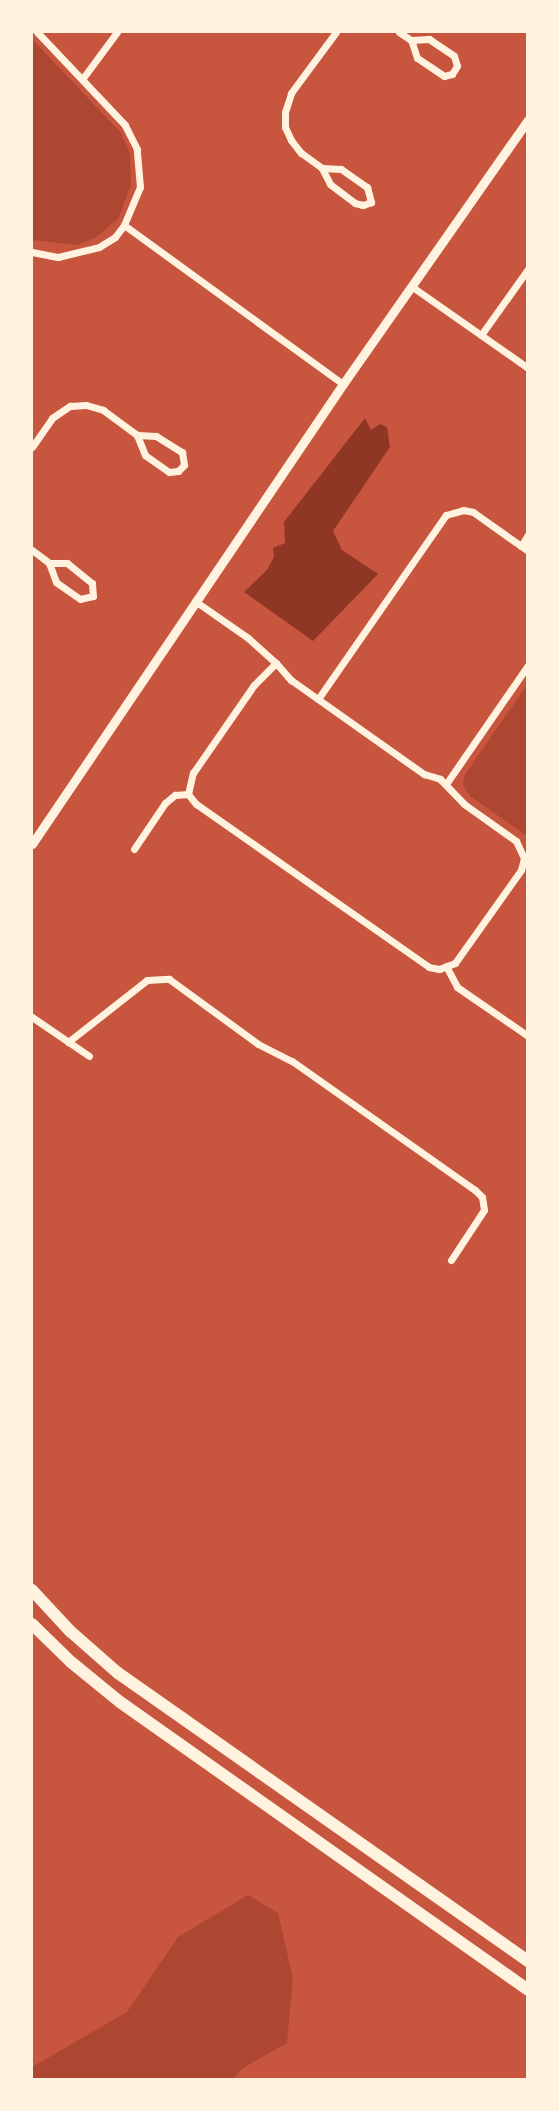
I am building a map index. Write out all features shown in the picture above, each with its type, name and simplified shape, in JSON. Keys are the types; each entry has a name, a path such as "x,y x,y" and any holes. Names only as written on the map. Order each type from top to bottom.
{"main road":[{"path":"32,1590 70,1631 118,1673 527,1961"},
{"path":"32,1624 71,1662 120,1703 527,1990"}],"street":[{"path":"32,252 58,257 79,254 115,237 124,225 140,187 137,149 125,125 37,32"},
{"path":"83,78 117,32"},
{"path":"322,168 341,169 367,187 371,202 355,203 330,184 322,168 301,153 285,127 285,112 291,93 336,32"},
{"path":"399,32 411,40 429,39 454,56 457,66 452,74 444,76 417,58 411,40"},
{"path":"32,844 343,384 527,120"},
{"path":"124,225 343,384"},
{"path":"481,335 527,270"},
{"path":"411,286 527,368"},
{"path":"32,447 52,418 70,406 86,405 103,410 137,435 145,455 169,472 178,471 184,465 182,452 156,436 137,435"},
{"path":"318,699 446,515 463,510 473,512 524,548 527,535"},
{"path":"32,550 49,563 56,582 80,599 93,596 92,583 75,569 67,563 49,563"},
{"path":"188,794 196,804 429,967 446,967 459,959 521,870 526,858 516,841 464,804 446,784 424,774 318,699 292,680 248,638 195,601"},
{"path":"188,794 193,773 254,685 276,663"},
{"path":"446,784 527,665"},
{"path":"134,849 165,803 175,795 188,794"},
{"path":"446,967 457,987 527,1036"},
{"path":"68,1042 147,980 169,979 258,1044 292,1062 475,1190 482,1197 484,1210 451,1260"},
{"path":"32,1017 89,1056"}],"shaded area":[{"path":"32,39 121,133 130,154 131,184 118,219 95,238 77,245 32,240"},
{"path":"365,418 371,430 380,424 387,427 390,447 333,531 342,550 378,574 313,641 244,592 267,570 274,557 273,548 285,543 284,522"},
{"path":"527,685 527,836 470,796 463,786 464,776"},
{"path":"248,1895 278,1913 293,1978 287,2043 243,2068 233,2079 32,2079 32,2067 127,2012 178,1937"}]}
